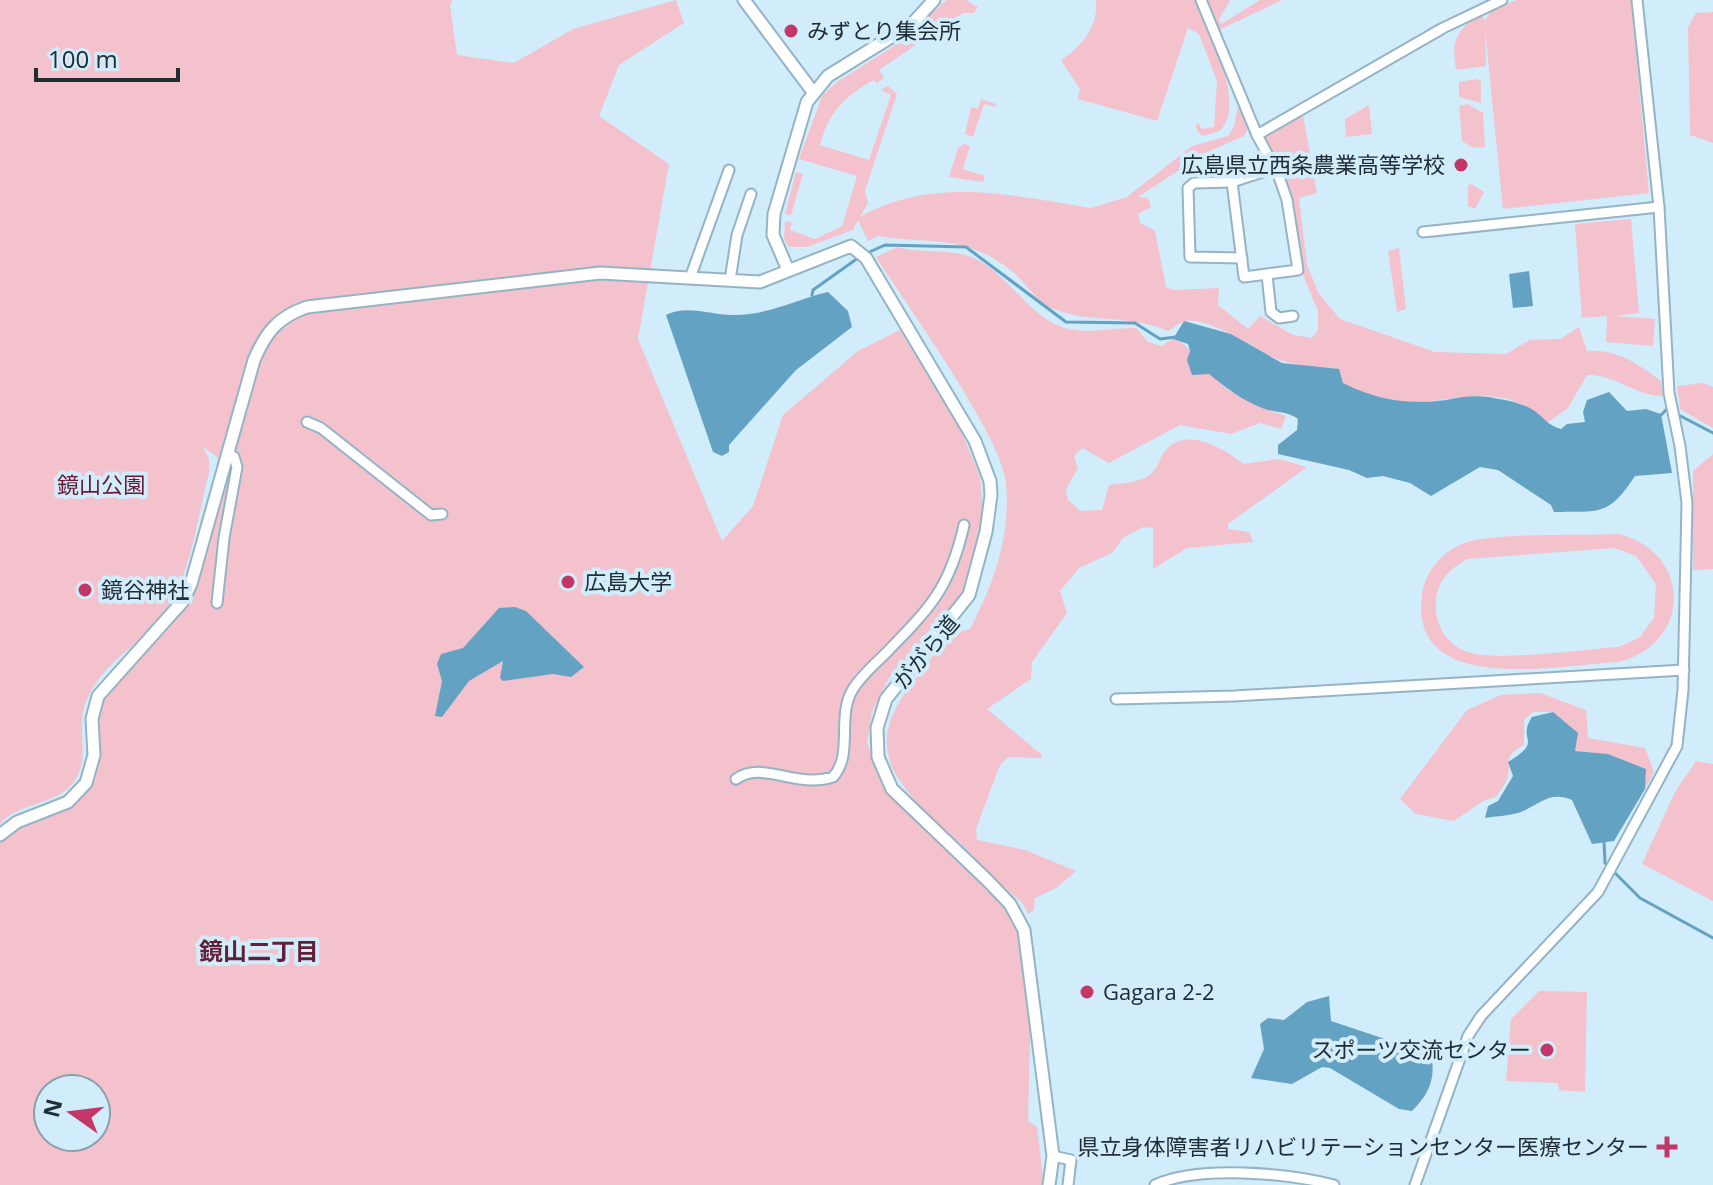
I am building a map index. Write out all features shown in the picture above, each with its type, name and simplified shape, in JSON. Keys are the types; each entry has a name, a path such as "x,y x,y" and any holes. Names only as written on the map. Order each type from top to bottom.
{"street":[{"path":"744,0 813,92"},
{"path":"0,835 17,822 68,802 86,783 94,755 92,719 98,696 183,601 254,360 266,334 285,315 307,307 600,273 760,282 788,270 773,235 774,214 802,113 813,92 828,76 912,24 934,0"},
{"path":"1201,0 1287,200 1298,270 1244,277 1232,182"},
{"path":"1257,135 1443,28 1502,0"},
{"path":"1415,1185 1468,1036 1481,1016 1593,899 1677,746 1684,670 1687,503 1671,403 1659,207 1637,0"},
{"path":"1242,258 1190,257 1188,188 1194,183 1232,182 1275,168"},
{"path":"690,278 729,170"},
{"path":"730,280 737,235 751,194"},
{"path":"1423,232 1659,207"},
{"name":"ががら道","path":"788,270 859,252 975,441 990,481 986,532 969,595 964,606 886,699 877,728 878,757 892,789 1010,904 1024,930 1053,1156 1049,1185"},
{"path":"1267,275 1271,312 1279,318 1293,316"},
{"path":"307,422 321,428 431,515 442,514"},
{"path":"217,603 224,538 237,467 234,457 228,453"},
{"path":"736,779 756,771 811,782 833,777 839,771 844,752 845,714 853,688 933,604 946,583 964,525"},
{"path":"1116,699 1234,696 1684,670"},
{"path":"1053,1156 1071,1160 1068,1185"},
{"path":"1155,1185 1254,1175 1334,1185"}],"green space":[{"name":"広島大学","path":"0,0 453,0 450,5 457,55 514,63 573,29 676,0 684,23 619,65 599,116 669,164 638,339 722,541 753,506 783,415 858,351 900,330 961,431 980,477 983,510 971,567 960,597 942,622 889,678 872,712 867,742 876,771 895,798 1012,900 1032,957 1028,1121 1037,1127 1044,1185 0,1185 0,835 68,802 86,783 98,696 183,601 224,468 216,456 203,447 209,459 209,472 188,563 174,597 156,623 112,664 93,687 83,711 82,764 73,783 56,796 8,817 0,824"},
{"path":"947,0 966,0 978,7 974,13 963,13 879,70 884,78 877,83 874,80 854,92 839,106 828,123 820,145 869,160 891,95 881,90 888,86 897,94 865,191 868,203 860,217 887,204 944,193 1003,194 1091,208 1127,197 1192,146 1228,136 1234,127 1238,106 1248,128 1244,136 1205,153 1138,197 1148,198 1151,207 1138,214 1140,223 1155,231 1166,287 1173,290 1219,288 1218,305 1248,329 1260,316 1293,335 1312,338 1318,330 1318,311 1301,270 1280,172 1265,138 1303,115 1317,193 1299,198 1307,265 1319,294 1340,319 1435,352 1506,354 1530,340 1560,339 1579,327 1587,351 1607,352 1635,363 1661,381 1663,396 1643,393 1607,378 1587,375 1568,408 1546,424 1530,409 1511,400 1492,397 1389,401 1309,368 1274,358 1228,332 1204,323 1184,321 1168,331 1139,322 1068,314 1054,309 1041,301 1008,268 991,257 960,245 878,236 868,241 858,220 853,230 807,247 789,247 784,239 785,221 792,222 790,230 815,239 842,226 857,176 799,159 822,96 837,82 891,48"},
{"path":"1096,0 1195,0 1216,48 1228,86 1230,103 1227,119 1220,131 1202,136 1195,127 1198,123 1202,129 1214,127 1217,81 1199,34 1188,28 1157,121 1078,99 1080,89 1061,60 1088,35"},
{"path":"1205,0 1230,0 1219,20 1221,24 1260,0 1282,0 1217,31"},
{"path":"1517,0 1631,0 1649,193 1503,209 1485,29 1486,66 1456,70 1454,51 1461,30 1467,25 1483,15 1484,21 1493,9"},
{"path":"1713,12 1713,143 1690,135 1688,28 1696,13"},
{"path":"1477,79 1481,82 1481,103 1459,97 1459,82"},
{"path":"981,99 996,104 995,107 984,104 973,137 965,134 971,107 978,109"},
{"path":"1468,104 1483,113 1485,147 1473,148 1462,141 1459,106"},
{"path":"1369,105 1372,134 1346,137 1345,119"},
{"path":"964,144 970,146 963,169 985,176 983,182 949,177 958,148"},
{"path":"796,172 803,174 791,215 785,214"},
{"path":"1471,184 1484,192 1475,209 1468,206 1468,186"},
{"path":"1631,219 1639,313 1615,316 1655,319 1653,346 1606,342 1607,316 1582,318 1575,224"},
{"path":"898,247 971,257 998,274 1033,309 1059,326 1082,331 1136,328 1148,342 1161,346 1173,339 1189,349 1226,388 1254,404 1286,416 1281,429 1260,423 1231,434 1180,425 1109,463 1082,448 1074,456 1078,468 1066,489 1068,500 1080,511 1102,510 1109,485 1143,479 1154,470 1169,447 1187,440 1198,440 1218,447 1243,464 1279,459 1307,467 1228,524 1228,529 1249,532 1253,542 1187,548 1153,569 1153,528 1143,527 1123,538 1112,553 1079,568 1060,591 1067,613 1032,662 1031,679 987,709 1042,755 1041,758 1008,757 1000,765 976,829 977,840 1025,850 1076,871 1056,888 1035,898 1034,910 1028,914 1023,904 949,836 911,796 898,777 887,750 891,718 907,691 931,658 953,636 970,629 979,612 999,558 1007,502 1006,483 988,434 876,257"},
{"path":"1399,248 1406,309 1397,312 1388,251"},
{"path":"1703,383 1713,387 1713,428 1680,409 1677,386"},
{"path":"1713,454 1713,569 1693,570 1693,471"},
{"path":"1620,534 1644,545 1661,560 1671,579 1674,599 1670,619 1660,637 1643,652 1619,662 1527,669 1493,668 1462,662 1438,649 1424,627 1422,595 1427,579 1441,558 1462,544 1538,535","holes":["1614,548 1636,556 1656,584 1654,618 1640,637 1619,647 1516,656 1478,654 1452,643 1439,624 1436,609 1439,587 1456,566 1468,559"]},
{"path":"1540,693 1586,710 1588,738 1645,748 1654,772 1645,789 1646,769 1608,754 1574,751 1553,712 1533,712 1524,720 1524,745 1510,756 1507,779 1496,797 1483,801 1454,821 1416,814 1400,799 1467,710 1501,695"},
{"path":"1696,761 1713,764 1713,901 1642,864 1675,792"},
{"name":"スポーツ交流センター","path":"1539,991 1587,992 1585,1092 1559,1090 1558,1083 1506,1081 1511,1019"}],"water":[{"path":"1529,271 1533,306 1513,308 1509,274"},
{"path":"828,292 848,311 852,327 796,370 729,445 729,452 722,456 713,452 666,315 683,310 747,314 771,310"},
{"path":"1184,321 1231,334 1282,363 1339,369 1343,383 1368,394 1419,402 1488,397 1525,406 1561,429 1567,424 1585,422 1583,412 1587,400 1609,392 1627,411 1646,409 1661,414 1672,473 1635,476 1617,499 1602,509 1554,512 1551,505 1498,470 1480,467 1431,496 1410,483 1383,476 1367,478 1349,470 1278,454 1278,445 1297,430 1298,419 1248,401 1209,374 1192,375 1187,360 1190,351 1188,344 1173,339"},
{"path":"515,607 526,611 584,667 571,677 553,674 503,681 500,678 503,661 469,681 442,717 435,716 442,681 437,664 441,654 463,648 499,608"},
{"path":"1553,712 1578,733 1575,751 1608,754 1646,769 1645,789 1614,841 1592,844 1572,800 1564,797 1550,798 1518,813 1485,818 1488,806 1498,801 1513,776 1508,762 1528,744 1527,731 1532,717"},
{"path":"1329,996 1331,1021 1424,1052 1432,1060 1429,1088 1412,1111 1399,1109 1330,1068 1322,1067 1292,1084 1251,1078 1264,1049 1260,1024 1268,1018 1284,1020 1307,1002"}],"waterway":[{"path":"865,254 885,245 966,247 1066,322 1135,323 1160,339 1176,337"},
{"path":"812,295 813,290 858,258"},
{"path":"1661,415 1667,409 1713,433"},
{"path":"1604,841 1605,863 1640,898 1713,938"}],"place":[{"name":"みずとり集会所","path":"791,31"},
{"name":"広島県立西条農業高等学校","path":"1461,165"},
{"name":"広島大学","path":"568,582"},
{"name":"鏡谷神社","path":"85,590"},
{"name":"Gagara 2-2","path":"1087,992"},
{"name":"スポーツ交流センター","path":"1547,1050"},
{"name":"県立身体障害者リハビリテーションセンター医療センター","path":"1667,1147"}],"district":[{"name":"鏡山二丁目","path":"259,952"}],"park label":[{"name":"鏡山公園","path":"101,485"}]}
